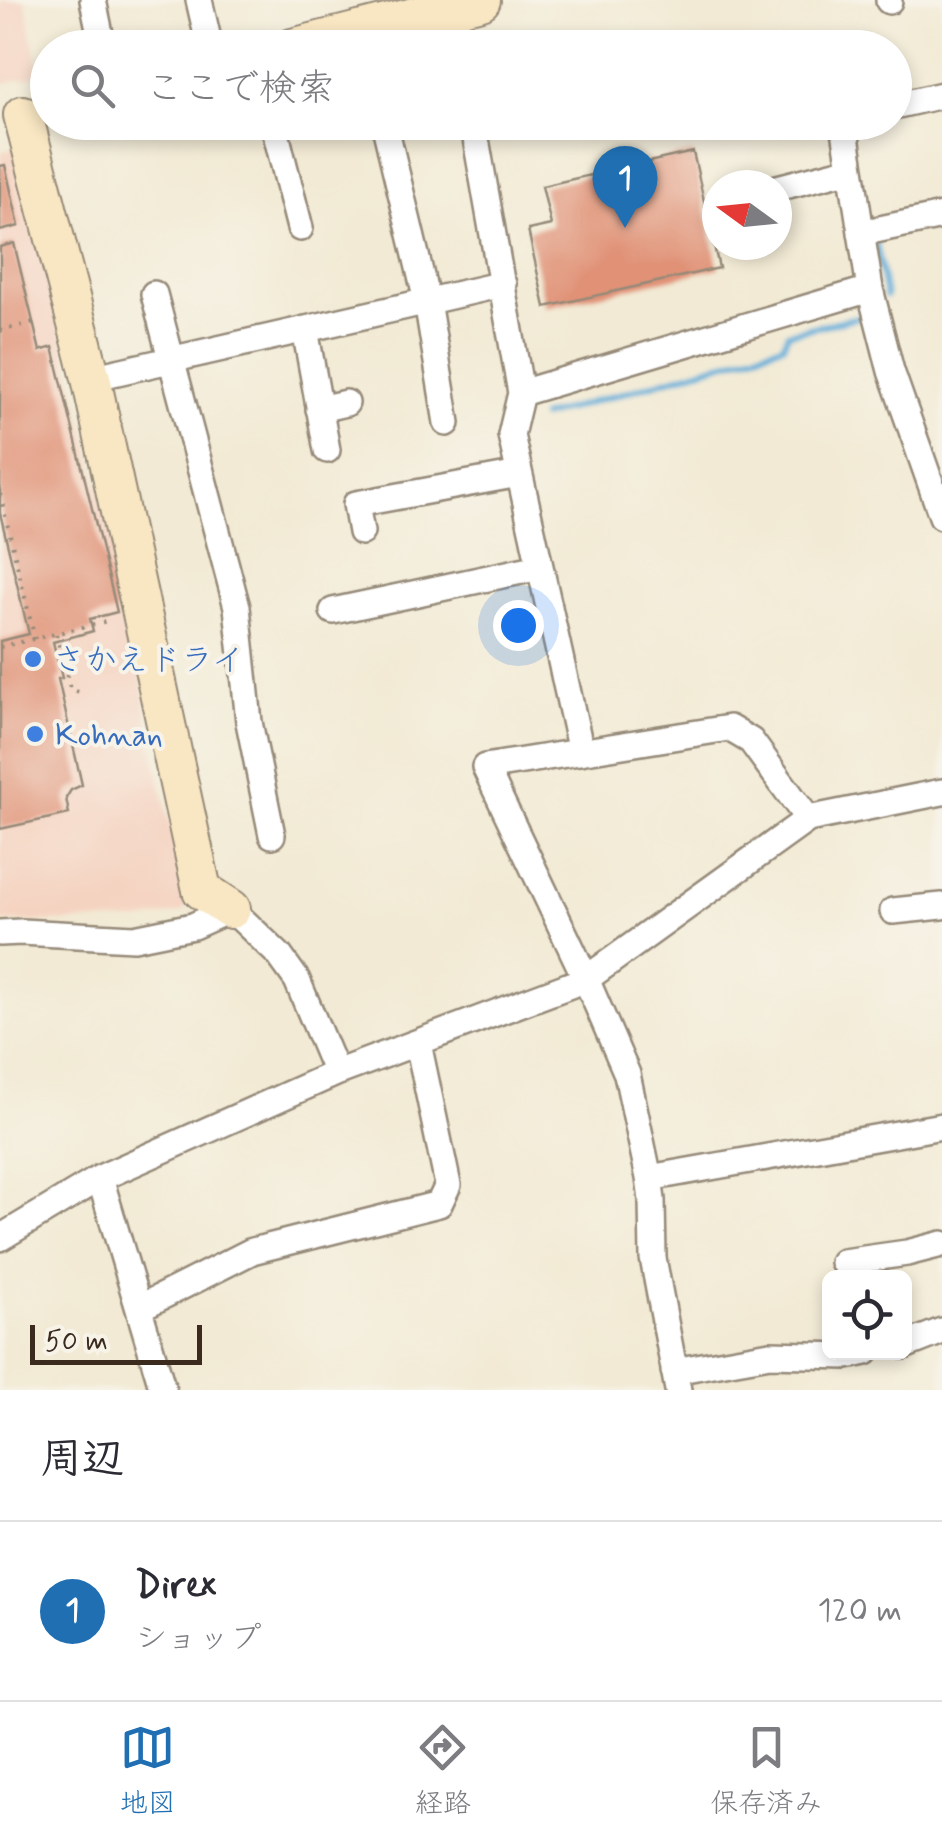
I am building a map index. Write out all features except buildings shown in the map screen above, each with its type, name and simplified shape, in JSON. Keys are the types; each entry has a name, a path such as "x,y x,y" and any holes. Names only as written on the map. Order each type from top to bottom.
{"street":[{"path":"93,0 99,30"},
{"path":"199,0 206,30"},
{"path":"390,30 466,4 462,30"},
{"path":"912,102 942,95"},
{"path":"30,140 91,378 202,890 231,909 279,955 297,980 336,1072"},
{"path":"278,140 300,228"},
{"path":"388,140 427,301 447,423"},
{"path":"476,140 521,393 511,436 582,752"},
{"path":"847,140 870,231 870,289 891,371 942,516"},
{"path":"792,184 851,169"},
{"path":"870,231 942,216"},
{"path":"91,378 503,284"},
{"path":"521,393 870,289"},
{"path":"154,294 237,607 249,722 272,835"},
{"path":"305,330 327,450"},
{"path":"320,409 346,403"},
{"path":"361,532 356,504 519,474"},
{"path":"333,611 540,567"},
{"path":"808,819 751,741 730,728 485,767 627,1074 649,1178 653,1258 676,1381 770,1354 822,1355"},
{"path":"0,1238 100,1178 336,1072 586,979 808,819 942,792"},
{"path":"893,911 942,906"},
{"path":"0,934 134,938 193,926 231,909"},
{"path":"139,1308 252,1251 440,1204 448,1185 418,1043"},
{"path":"649,1178 942,1126"},
{"path":"100,1178 164,1390"},
{"path":"844,1262 942,1244"},
{"path":"912,1343 942,1331"}],"path":[{"path":"0,331 34,322"},
{"path":"0,494 35,638"},
{"path":"0,647 142,613"},
{"path":"56,634 70,689 81,694"},
{"path":"59,683 68,682"}],"shaded area":[{"path":"0,0 25,0 31,30 30,77 0,84"},
{"path":"16,148 136,641 150,738 188,903 183,912 138,921 0,922 0,152"}],"waterway":[{"path":"912,86 942,79"},
{"path":"875,238 886,296"},
{"path":"542,417 783,345 788,333 863,316"}],"place":[{"name":"Direx","path":"625,228"},
{"name":"さかえドライ","path":"33,659"},
{"name":"Kohnan","path":"35,734"}]}
